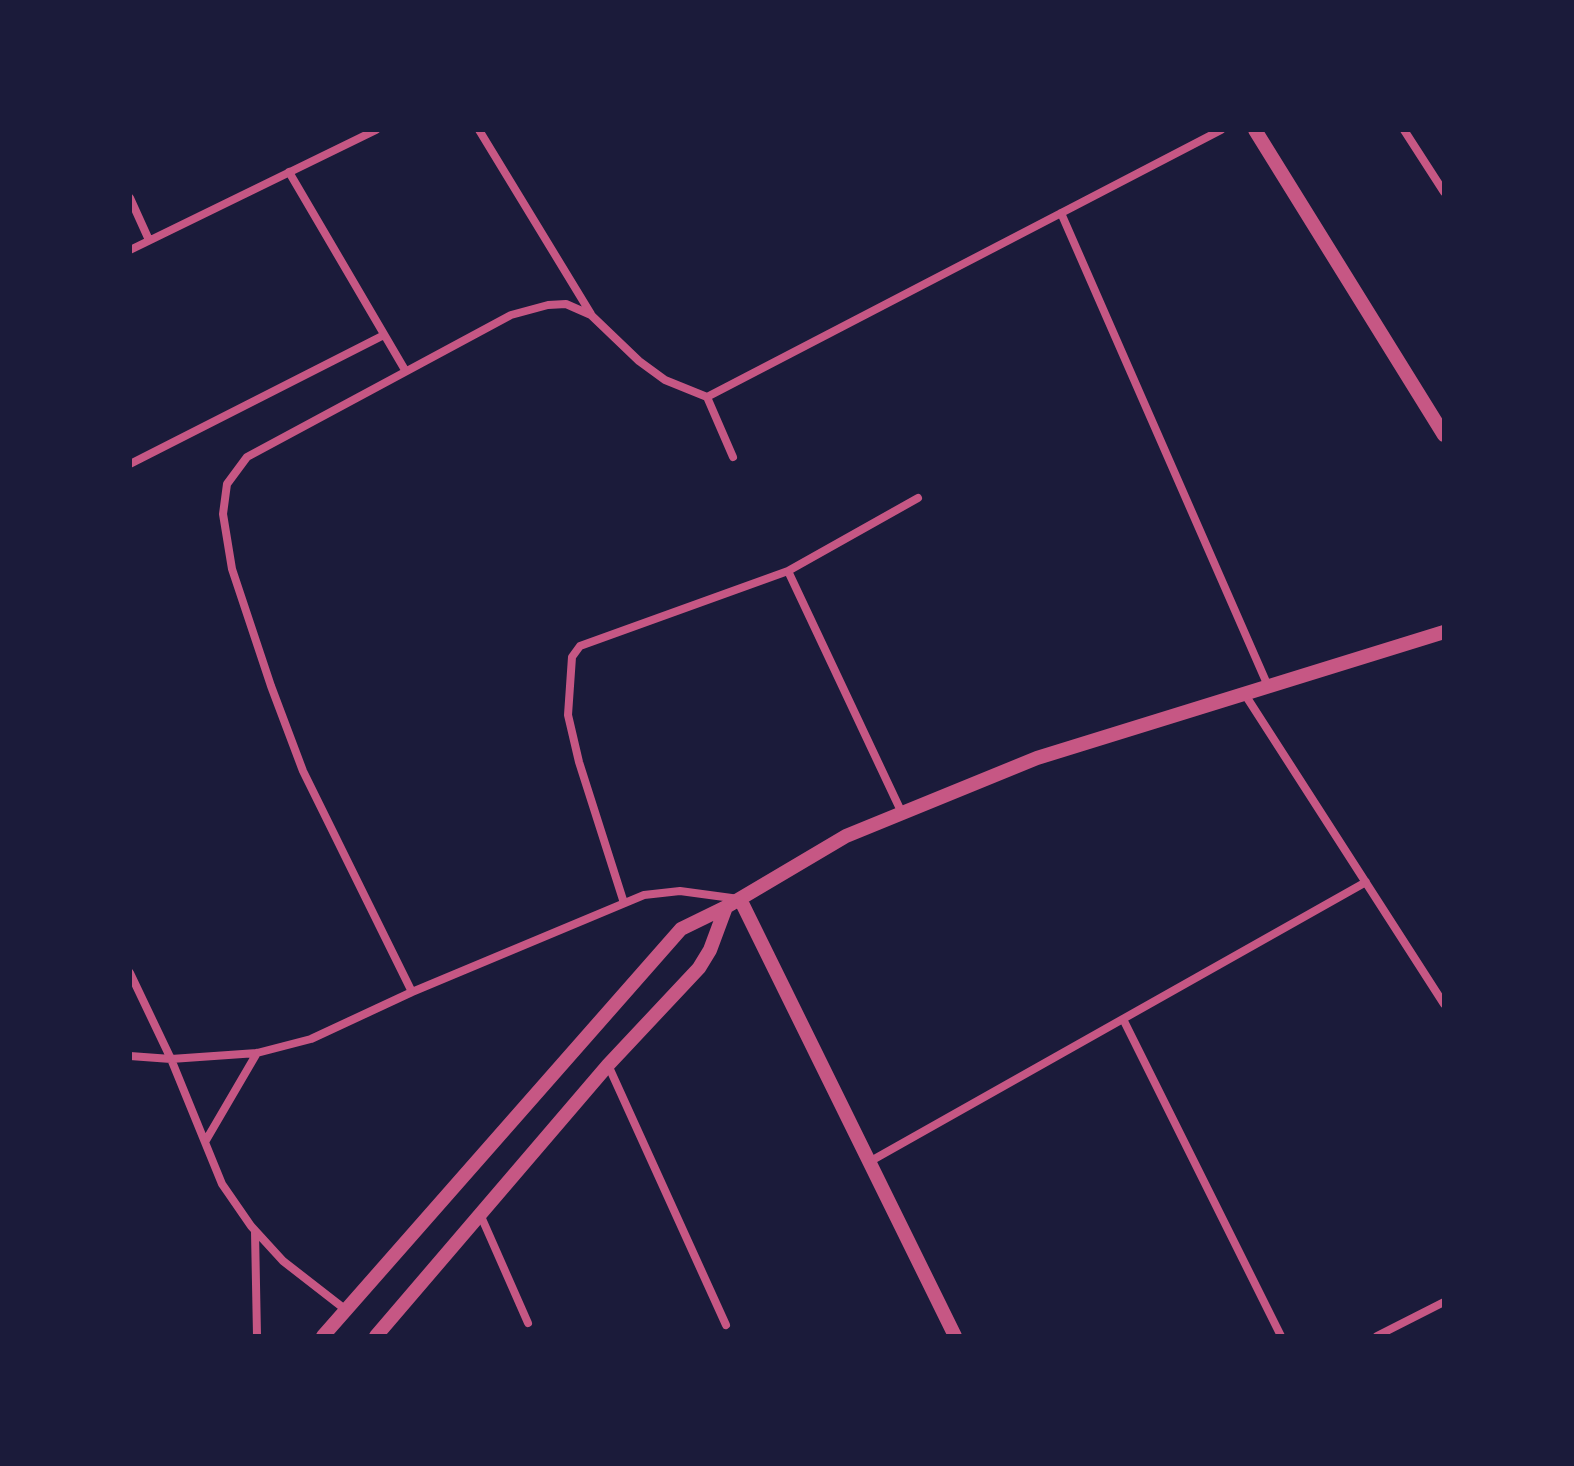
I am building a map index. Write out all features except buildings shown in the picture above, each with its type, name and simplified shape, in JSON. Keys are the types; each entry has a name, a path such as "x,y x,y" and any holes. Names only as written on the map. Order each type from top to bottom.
{"street":[{"path":"130,250 376,130"},
{"path":"479,130 591,315 639,361 665,380 707,397 733,457"},
{"path":"707,397 1221,130"},
{"path":"1404,130 1444,192"},
{"path":"1258,131 1444,435"},
{"path":"289,172 405,370"},
{"path":"130,198 149,240"},
{"path":"1061,213 1268,686"},
{"path":"412,992 303,771 232,569 223,514 227,484 247,457 511,315 548,305 566,304 591,315"},
{"path":"130,464 384,335"},
{"path":"624,903 579,762 568,715 572,657 580,646 597,638 660,619 788,571 918,498"},
{"path":"788,571 901,811"},
{"path":"323,1336 681,929 726,907 846,836 1037,758 1444,632"},
{"path":"1244,693 1444,1004"},
{"path":"869,1162 1366,882"},
{"path":"130,1056 171,1059 257,1053 311,1039 412,992 644,895 680,891 740,899"},
{"path":"740,899 768,949 955,1336"},
{"path":"376,1336 608,1065 699,968 710,950 726,907"},
{"path":"130,973 171,1059 222,1184 255,1231 283,1261 346,1310"},
{"path":"1123,1019 1281,1336"},
{"path":"205,1142 257,1053"},
{"path":"608,1065 726,1325"},
{"path":"480,1214 528,1323"},
{"path":"255,1231 257,1336"},
{"path":"1377,1336 1444,1302"}]}
